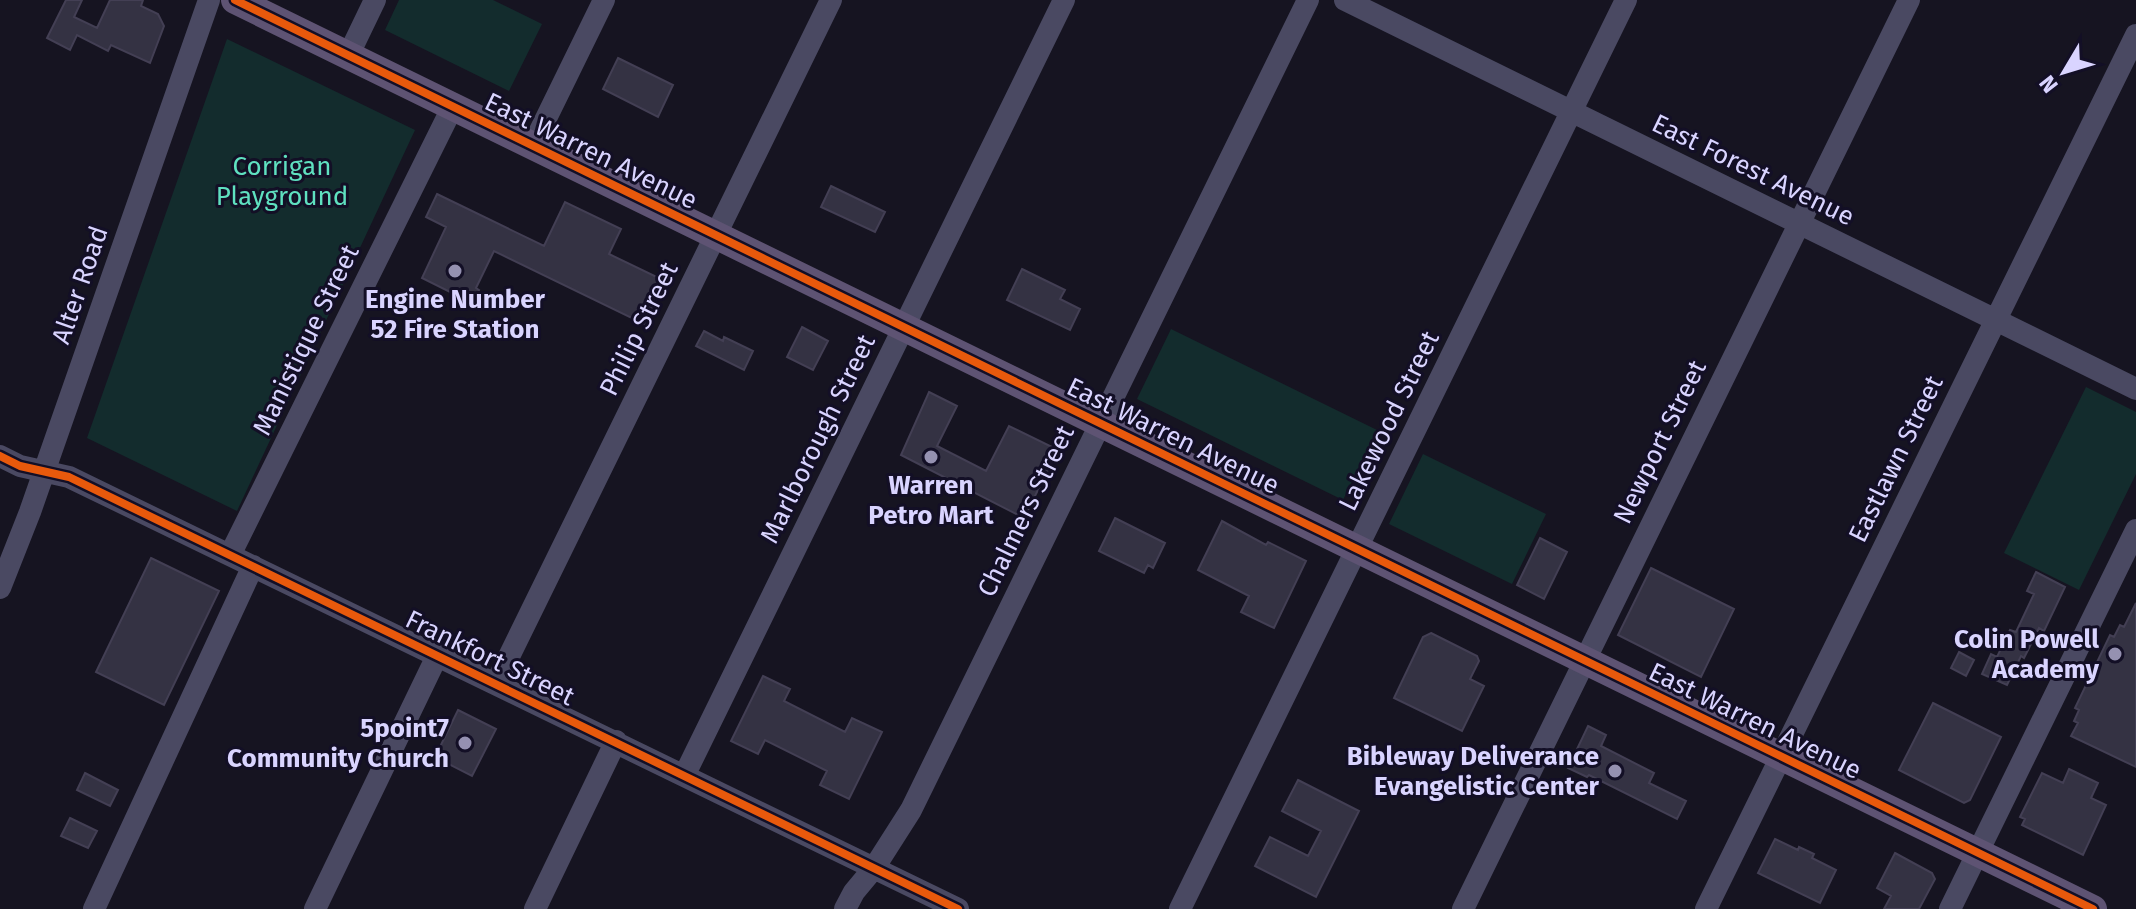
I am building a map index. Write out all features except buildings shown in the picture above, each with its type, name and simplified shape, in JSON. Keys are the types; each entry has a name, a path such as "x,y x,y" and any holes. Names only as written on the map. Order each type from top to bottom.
{"main road":[{"name":"East Warren Avenue","path":"235,0 2093,909"}],"street":[{"name":"Alter Road","path":"0,588 45,470 209,0"},
{"path":"349,54 375,0"},
{"path":"533,145 604,0"},
{"name":"Philip Street","path":"496,683 831,0"},
{"name":"Marlborough Street","path":"685,774 1064,0"},
{"name":"Chalmers Street","path":"845,909 911,810 1308,0"},
{"name":"East Forest Avenue","path":"1345,0 2136,389"},
{"name":"Lakewood Street","path":"1180,909 1626,0"},
{"name":"Newport Street","path":"1463,909 1909,0"},
{"name":"Eastlawn Street","path":"1706,909 2136,35"},
{"name":"Manistique Street","path":"230,555 453,106"},
{"name":"Frankfort Street","path":"0,456 20,466 69,477 958,909"},
{"path":"1950,909 2136,530"},
{"path":"94,909 253,566"},
{"path":"315,909 438,654"},
{"path":"535,909 616,741"}],"green space":[{"path":"399,0 493,0 542,24 509,91 385,30"},
{"name":"Corrigan Playground","path":"227,39 415,130 237,511 87,438"},
{"path":"1171,329 1377,430 1343,500 1137,399"},
{"path":"2086,387 2136,412 2136,474 2079,590 2004,553"},
{"path":"1423,454 1546,514 1512,584 1389,524"}],"cycle path":[{"path":"235,0 2093,909"},
{"path":"0,456 20,466 69,477 958,909"}],"place":[{"name":"Engine Number 52 Fire Station","path":"455,271"},
{"name":"Warren Petro Mart","path":"931,457"},
{"name":"Colin Powell Academy","path":"2115,654"},
{"name":"5point7 Community Church","path":"465,743"},
{"name":"Bibleway Deliverance Evangelistic Center","path":"1615,771"}]}
